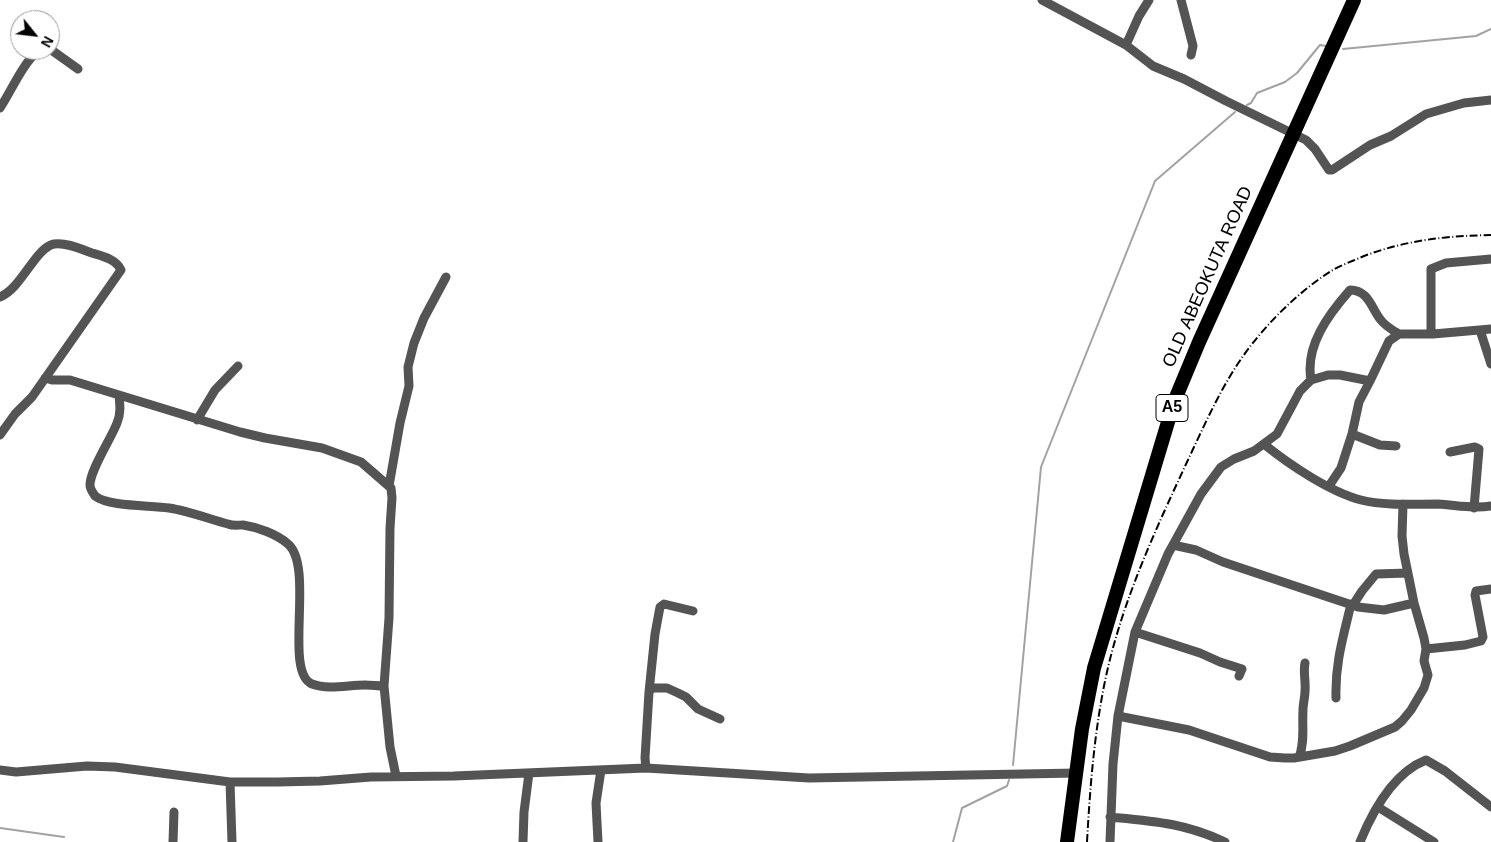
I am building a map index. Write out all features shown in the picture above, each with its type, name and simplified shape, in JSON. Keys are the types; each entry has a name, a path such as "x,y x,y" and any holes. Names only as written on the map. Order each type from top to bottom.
{"highway":[{"name":"OLD ABEOKUTA ROAD","path":"1067,842 1082,729 1094,668 1174,402 1354,0"}],"street":[{"path":"1042,0 1126,45 1154,66 1293,133 1311,144 1327,169 1332,170 1370,145 1391,136 1426,114 1464,103 1491,100"},
{"path":"1181,0 1194,46 1191,55"},
{"path":"1126,45 1139,16 1150,1"},
{"path":"60,56 78,69"},
{"path":"0,108 30,60"},
{"path":"0,297 12,290 41,253 54,244 61,244 98,255 112,261 121,270 29,400 0,435"},
{"path":"1431,334 1431,269 1446,263 1491,259"},
{"path":"396,776 390,747 384,686 389,618 392,498 389,486 400,423 409,386 408,367 414,343 424,318 446,277"},
{"path":"1311,380 1309,363 1312,348 1323,327 1350,290 1357,291 1367,297 1383,324 1399,334 1431,334 1491,329"},
{"path":"1480,330 1491,364"},
{"path":"1329,486 1341,468 1352,434 1359,402 1373,378 1389,341 1399,334"},
{"path":"197,420 214,390 238,366"},
{"path":"1110,842 1113,764 1118,716 1136,632 1153,586 1172,545 1201,494 1221,467 1265,444 1277,434 1300,391 1311,380 1328,375 1340,375 1370,381"},
{"path":"45,378 70,380 197,420 265,438 322,448 361,462 389,486"},
{"path":"119,396 120,414 90,486 95,496 99,499 114,502 170,508 231,525 250,527 267,532 288,544 295,552 297,559 300,614 299,645 304,678 315,685 366,684 384,686"},
{"path":"1352,434 1380,446 1396,446"},
{"path":"1265,444 1290,463 1329,486 1345,495 1362,500 1403,504 1440,504 1474,508 1491,506"},
{"path":"1450,452 1475,447 1479,449 1474,508"},
{"path":"1118,716 1189,730 1270,757 1299,757 1336,751 1395,727 1412,710 1424,688 1428,675 1424,661 1426,649 1414,603 1402,536 1403,504"},
{"path":"1172,545 1196,550 1232,566 1352,605 1384,610 1414,603"},
{"path":"1336,698 1335,677 1338,652 1352,605 1376,574 1408,573"},
{"path":"1426,649 1465,645 1487,639 1475,595 1476,591 1491,589"},
{"path":"646,768 649,692 660,607 664,604 693,611"},
{"path":"1136,632 1200,652 1220,662 1242,669 1239,676"},
{"path":"1299,757 1302,751 1306,663"},
{"path":"649,692 652,688 667,688 686,697 698,709 720,719"},
{"path":"1360,842 1378,807 1396,781 1426,760 1445,771 1491,807"},
{"path":"0,770 16,772 87,766 115,767 230,782 320,781 396,776 454,776 646,768 809,778 1077,773"},
{"path":"598,842 596,803 601,770"},
{"path":"523,842 524,812 529,773"},
{"path":"230,782 232,842"},
{"path":"1378,807 1434,842"},
{"path":"173,842 174,812"},
{"path":"1110,817 1180,826 1200,831 1225,842"}],"waterway":[{"path":"1343,49 1476,36 1491,29"},
{"path":"1247,105 1251,103 1257,93 1285,82 1297,73 1320,45 1326,46"},
{"path":"1013,765 1041,467 1155,181 1235,112"},
{"path":"953,842 962,808 1007,786 1009,780"},
{"path":"0,828 64,837"}],"railway":[{"path":"1087,842 1098,721 1105,681 1120,624 1140,569 1175,489 1215,404 1240,361 1276,316 1308,287 1331,271 1364,256 1396,246 1458,236 1491,235"}]}
